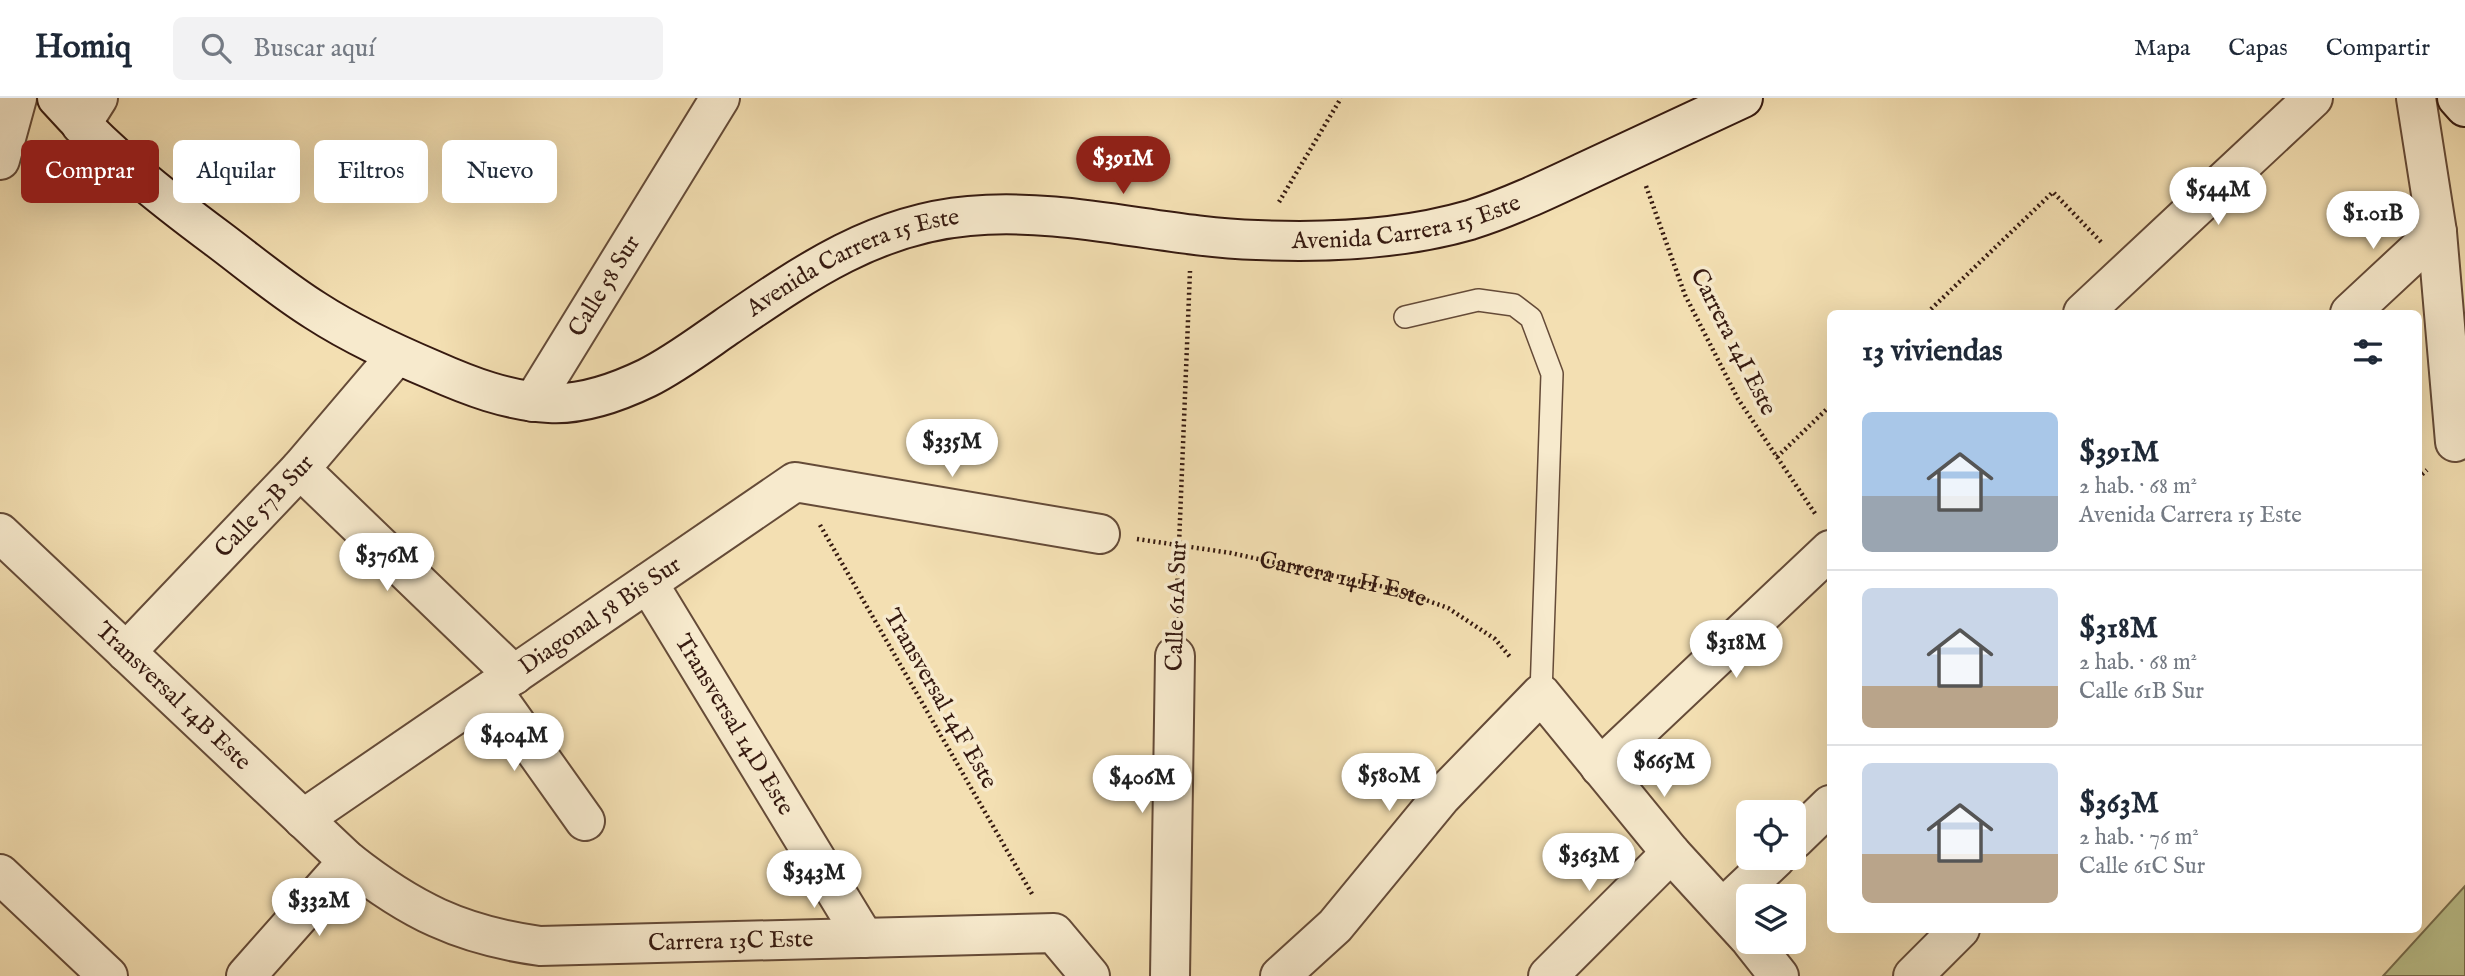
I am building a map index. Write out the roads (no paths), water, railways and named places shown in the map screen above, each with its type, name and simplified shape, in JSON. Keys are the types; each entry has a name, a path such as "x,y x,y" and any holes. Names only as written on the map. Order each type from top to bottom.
{"street":[{"path":"0,160 17,98"},
{"name":"Calle 58 Sur","path":"533,402 720,98"},
{"name":"Avenida Carrera 15 Este","path":"79,107 162,198 314,310 397,355 465,384 533,402 575,402 613,392 674,363 824,261 888,233 927,222 966,216 1046,216 1192,235 1256,240 1363,239 1418,232 1459,222 1513,203 1743,98"},
{"path":"2086,310 2313,98"},
{"path":"2416,98 2437,232 2455,442"},
{"path":"2457,98 2465,107"},
{"path":"2353,310 2437,232"},
{"name":"Calle 57B Sur","path":"126,652 300,469 397,355"},
{"path":"300,469 503,682 585,821"},
{"name":"Diagonal 58 Bis Sur","path":"303,819 795,482 1100,534"},
{"name":"Transversal 14B Este","path":"0,533 348,861"},
{"path":"1600,767 1827,537"},
{"name":"Transversal 14D Este","path":"648,583 864,938"},
{"name":"Calle 61A Sur","path":"1170,976 1175,656"},
{"path":"1280,976 1335,926 1442,796 1541,694 1671,853 1736,923"},
{"path":"1806,828 1827,808"},
{"path":"1548,976 1671,853"},
{"path":"246,976 348,861"},
{"name":"Carrera 13C Este","path":"348,861 405,903 458,928 505,941 575,946 1054,933 1090,976"},
{"path":"1723,908 1763,870"},
{"path":"0,874 108,976"},
{"path":"1913,976 1956,933"},
{"path":"1762,954 1779,976"}],"lane":[{"path":"1405,317 1478,300 1514,305 1531,318 1552,374 1541,694"}]}
